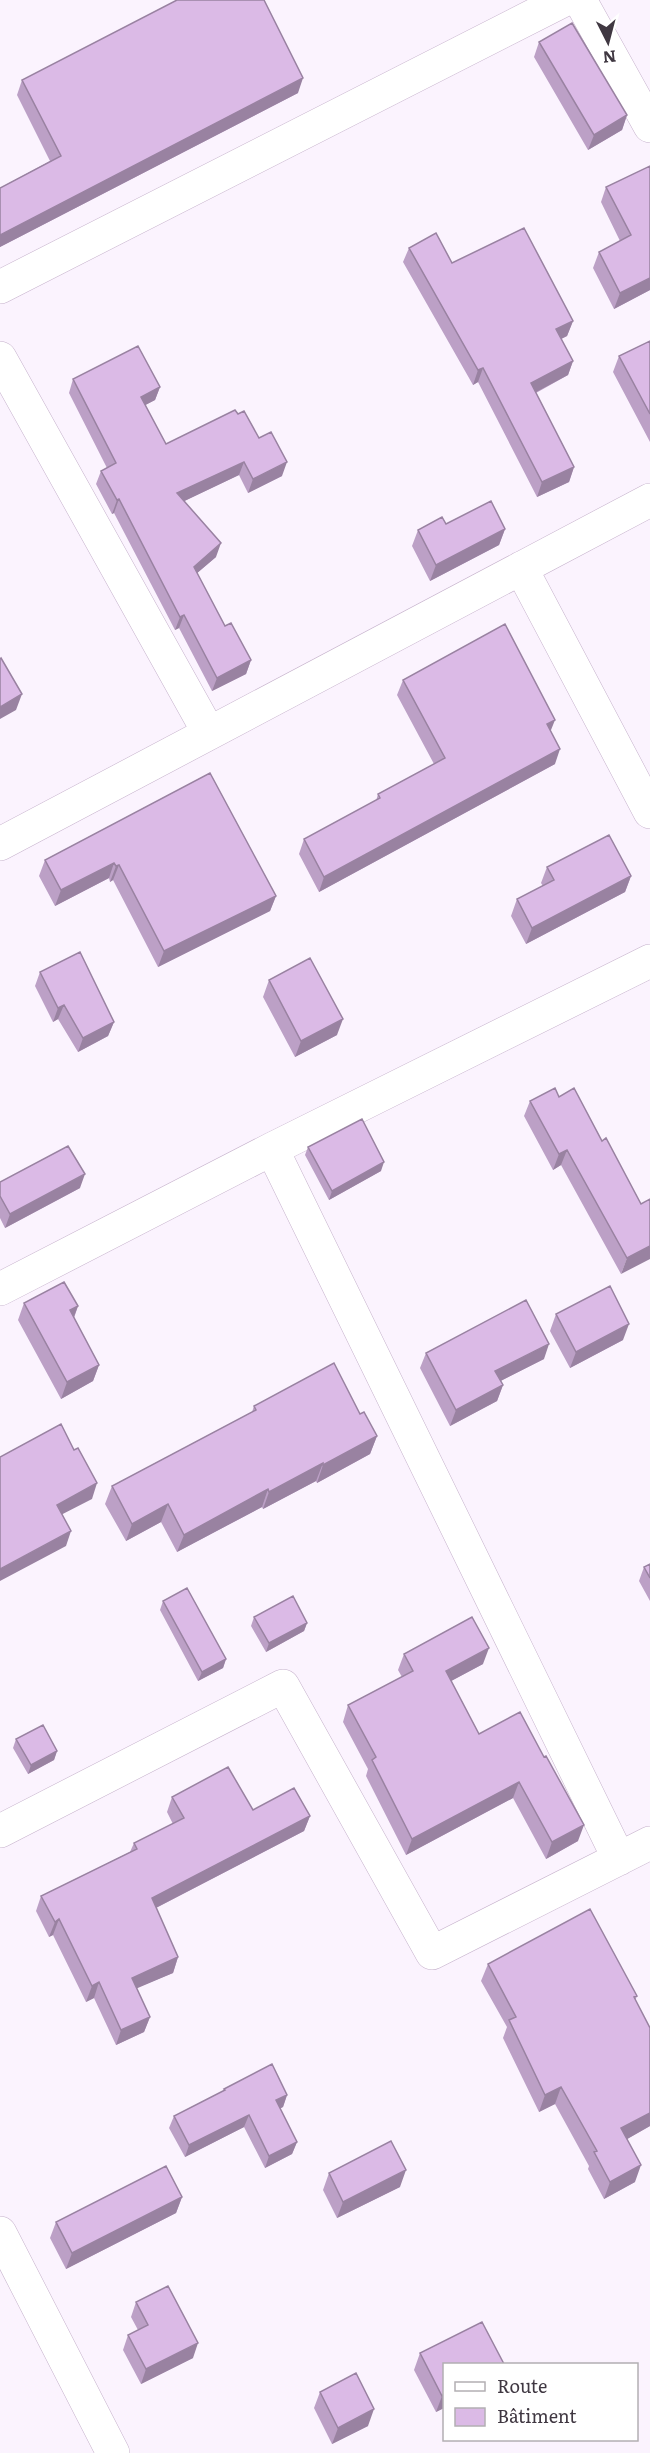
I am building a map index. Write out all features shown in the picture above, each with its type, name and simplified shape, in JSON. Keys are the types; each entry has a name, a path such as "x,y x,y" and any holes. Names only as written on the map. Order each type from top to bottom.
{"street":[{"path":"0,287 564,0"},
{"path":"580,0 650,126"},
{"path":"0,358 209,734"},
{"path":"0,844 650,500"},
{"path":"521,568 650,812"},
{"path":"0,1289 272,1149 650,961"},
{"path":"272,1149 619,1859"},
{"path":"0,1831 283,1686 432,1953 650,1843"},
{"path":"0,2233 113,2453"}],"building":[{"path":"177,0 264,0 303,78 0,235 0,188 61,156 22,80"},
{"path":"572,23 627,115 594,135 539,42"},
{"path":"650,166 650,278 620,293 599,252 631,235 606,187"},
{"path":"524,228 573,321 556,329 573,361 531,383 574,467 542,482 483,368 478,370 409,248 436,233 452,263"},
{"path":"650,341 650,414 619,356"},
{"path":"138,346 160,387 141,397 166,444 235,410 238,414 244,411 259,438 271,432 287,462 253,479 244,462 177,493 221,543 194,567 225,626 231,623 251,660 217,678 184,615 180,617 119,499 117,500 101,471 116,463 73,379"},
{"path":"491,501 505,529 436,565 418,530 442,517 446,524"},
{"path":"505,624 555,720 547,724 560,749 324,877 304,839 380,798 378,794 445,758 403,680"},
{"path":"0,659 22,694 0,707"},
{"path":"210,773 276,896 164,951 119,865 116,866 114,863 61,890 45,860"},
{"path":"609,835 631,876 532,928 517,899 554,880 547,867"},
{"path":"80,952 114,1022 83,1038 64,1005 58,1008 40,972"},
{"path":"310,958 343,1019 301,1041 269,980"},
{"path":"555,1088 559,1097 574,1088 602,1141 606,1138 641,1204 650,1199 650,1246 627,1258 567,1150 559,1154 530,1101"},
{"path":"362,1119 384,1162 332,1191 308,1147"},
{"path":"68,1146 85,1174 10,1214 0,1196 0,1182"},
{"path":"64,1282 78,1306 70,1310 99,1365 67,1382 24,1303"},
{"path":"610,1286 629,1324 576,1352 556,1314"},
{"path":"526,1300 549,1344 495,1371 503,1385 456,1410 426,1353"},
{"path":"334,1363 360,1414 364,1412 377,1436 269,1492 268,1489 184,1535 168,1504 132,1524 112,1486 256,1410 254,1406"},
{"path":"61,1424 74,1450 78,1448 97,1483 57,1505 71,1531 0,1569 0,1457"},
{"path":"650,1564 650,1578 644,1567"},
{"path":"187,1588 226,1659 202,1672 163,1601"},
{"path":"293,1596 307,1623 269,1643 254,1617"},
{"path":"472,1617 489,1648 446,1671 479,1734 520,1712 584,1825 552,1842 519,1782 412,1839 372,1760 376,1757 348,1705 413,1671 404,1654"},
{"path":"43,1725 57,1751 31,1765 16,1739"},
{"path":"228,1767 253,1810 294,1788 310,1816 152,1898 178,1957 132,1978 150,2017 121,2030 99,1982 92,1986 59,1919 55,1922 41,1896 137,1849 134,1843 184,1818 172,1797"},
{"path":"590,1909 637,1996 634,1997 650,2028 650,2113 621,2128 641,2165 610,2182 594,2152 597,2151 561,2087 545,2095 509,2020 516,2017 488,1964"},
{"path":"272,2064 287,2095 276,2100 297,2142 269,2156 249,2115 189,2145 174,2116"},
{"path":"391,2141 406,2170 343,2202 329,2173"},
{"path":"166,2166 182,2197 72,2253 56,2222"},
{"path":"168,2286 198,2343 146,2369 128,2335 148,2325 136,2302"},
{"path":"482,2322 503,2363 443,2363 442,2396 420,2353"},
{"path":"356,2373 374,2409 338,2428 320,2392"}]}
